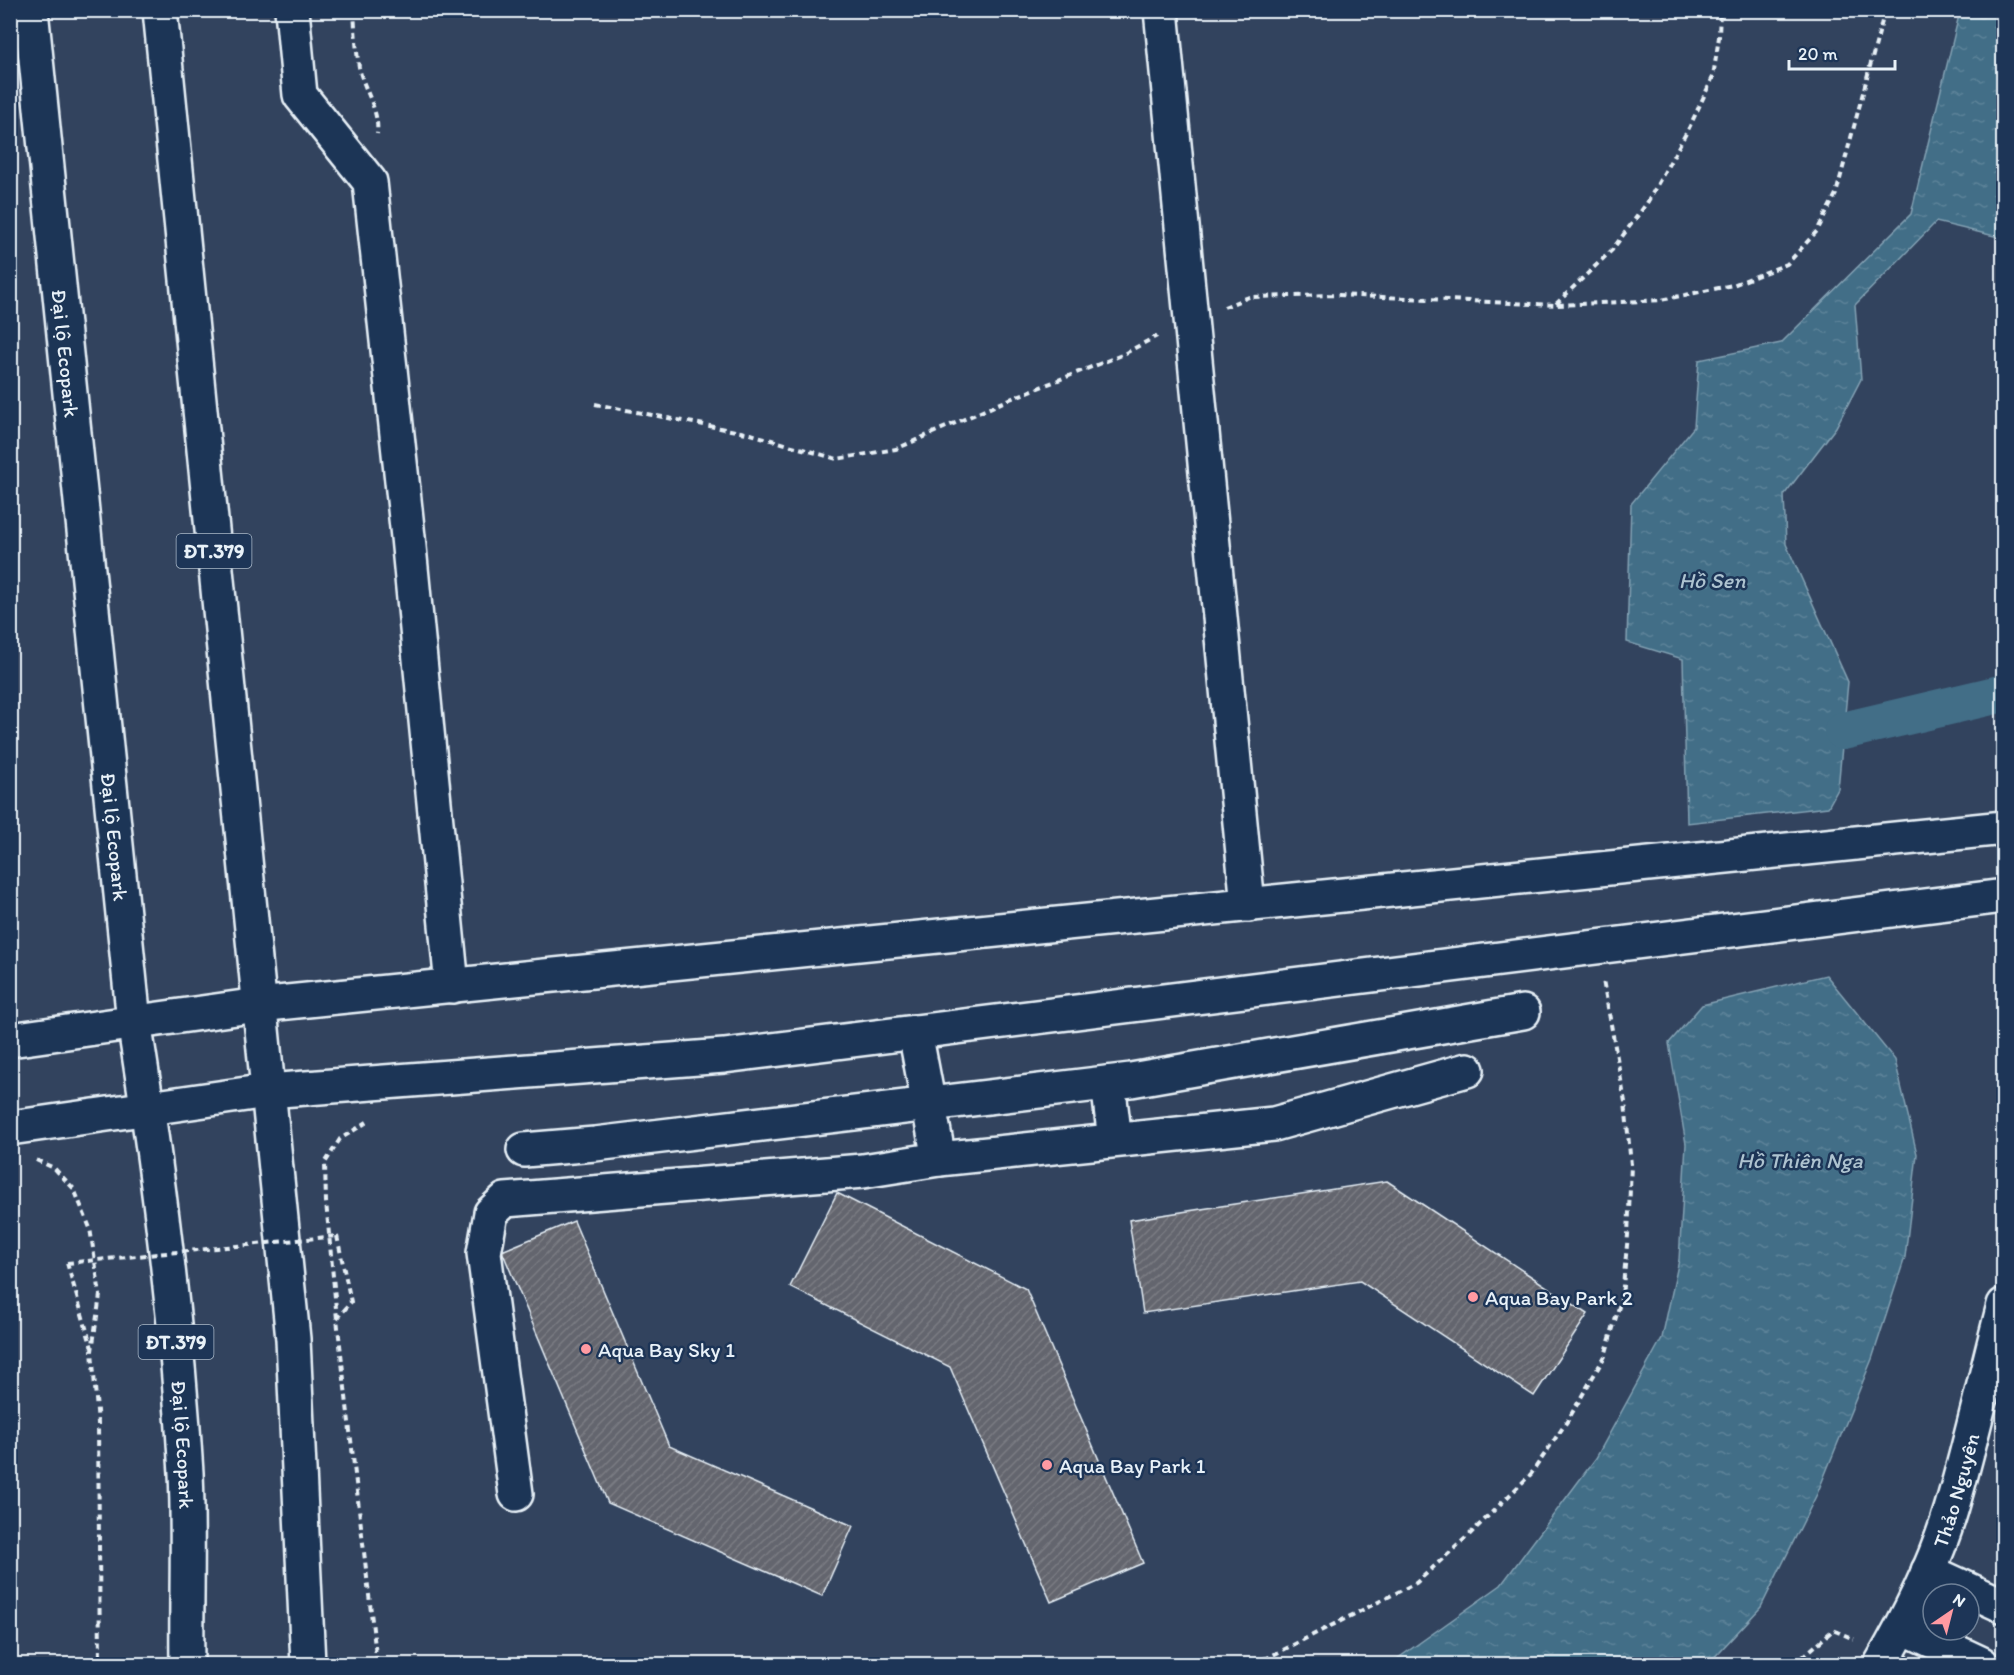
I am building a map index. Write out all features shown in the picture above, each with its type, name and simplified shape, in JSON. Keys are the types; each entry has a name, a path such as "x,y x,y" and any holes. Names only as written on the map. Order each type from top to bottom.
{"main road":[{"name":"Đại lộ Ecopark","path":"31,10 134,1022 148,1108 176,1339 186,1476 187,1665"},
{"name":"ĐT.379","path":"160,10 293,1339 308,1665"},
{"path":"292,10 300,95 370,182 452,986"},
{"path":"1161,10 1248,905"},
{"path":"10,1040 258,1005 2004,828"},
{"path":"10,1128 267,1091 724,1056 2004,896"},
{"path":"524,1150 595,1144 1108,1083 1523,1012"},
{"path":"915,1032 939,1159"},
{"path":"516,1494 484,1253 491,1213 506,1200 863,1171 939,1159 1274,1124 1467,1070"},
{"path":"1108,1083 1115,1140"},
{"name":"Thảo Nguyên","path":"1891,1648 1929,1571 1951,1512 2004,1305"},
{"path":"1929,1571 2004,1606"},
{"path":"1891,1648 1982,1665"}],"path":[{"path":"354,10 359,68 370,96 378,128 370,182"},
{"path":"1556,305 1612,250 1653,194 1689,129 1713,77 1719,37 1720,10"},
{"path":"595,404 751,434 837,459 896,449 1010,399 1122,355 1191,319 1249,297 1339,295 1556,305 1661,300 1733,285 1787,264 1817,231 1836,194 1885,10"},
{"path":"1233,1665 1267,1658 1416,1583 1470,1534 1530,1474 1568,1420 1605,1356 1622,1296 1628,1235 1631,1165 1625,1102 1596,947"},
{"path":"367,1122 340,1139 325,1162 326,1202 337,1318 377,1665"},
{"path":"33,1159 54,1168 74,1189 90,1228 99,1295 92,1351"},
{"path":"100,1665 98,1423 92,1351 67,1263 337,1236 351,1302 337,1318"},
{"path":"1795,1665 1833,1630 1891,1648"}],"water":[{"name":"Hồ Sen","path":"1960,11 2003,11 2003,238 1936,222 1855,305 1861,379 1836,427 1784,495 1786,544 1848,682 1838,789 1828,807 1687,823 1683,659 1627,642 1631,504 1694,427 1699,360 1781,343 1911,214"},
{"name":"Hồ Thiên Nga","path":"1826,975 1895,1060 1917,1154 1905,1257 1872,1359 1817,1494 1761,1607 1708,1664 1390,1664 1501,1585 1596,1458 1662,1338 1679,1260 1686,1144 1669,1043 1702,1005"}],"building":[{"name":"Aqua Bay Park 2","path":"1387,1181 1588,1314 1534,1396 1360,1281 1143,1313 1129,1220"},
{"name":"Aqua Bay Park 1","path":"837,1193 1026,1289 1143,1563 1051,1602 950,1367 790,1287"},
{"name":"Aqua Bay Sky 1","path":"574,1221 669,1446 853,1526 822,1596 608,1503 502,1251"}],"waterway":[{"path":"1843,731 2004,693"}],"place":[{"name":"Aqua Bay Park 2","path":"1473,1297"},
{"name":"Aqua Bay Sky 1","path":"586,1349"},
{"name":"Aqua Bay Park 1","path":"1047,1465"}]}
